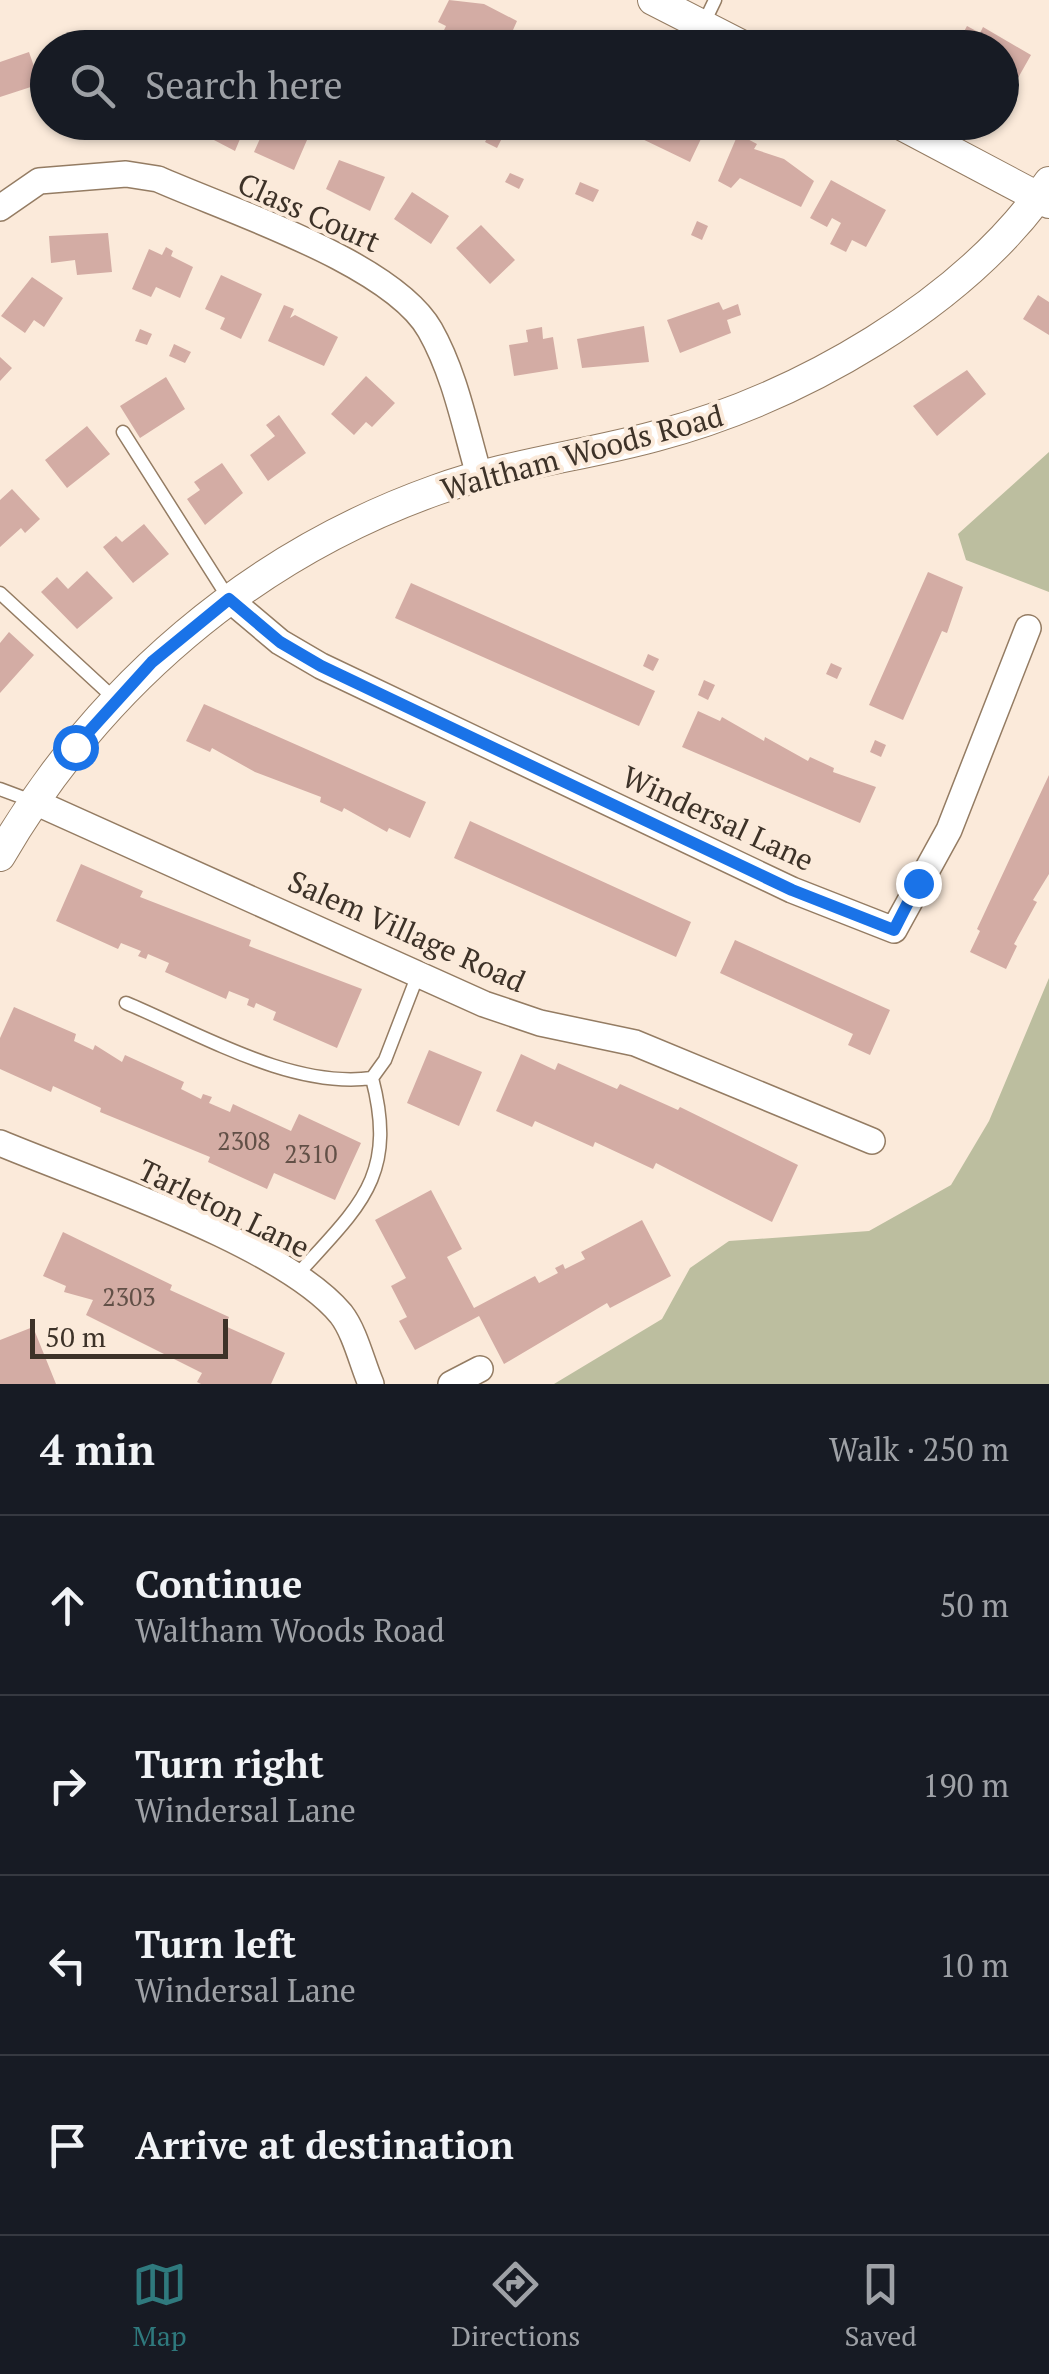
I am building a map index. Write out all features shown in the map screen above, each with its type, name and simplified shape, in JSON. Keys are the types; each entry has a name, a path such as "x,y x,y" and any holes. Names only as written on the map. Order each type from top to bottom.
{"street":[{"path":"652,0 709,13 727,30"},
{"path":"934,140 1046,194"},
{"name":"Class Court","path":"0,208 40,182 126,174 158,179 368,272 401,294 429,328 453,383 479,475"},
{"name":"Waltham Woods Road","path":"0,856 34,802 116,700 163,652 229,599 331,536 479,475 683,429 750,405 804,379 913,314 1046,194"},
{"name":"Windersal Lane","path":"229,599 280,642 321,666 792,890 894,930 948,830 1028,628"},
{"name":"Salem Village Road","path":"34,802 417,976 540,1023 635,1043 872,1140"},
{"name":"Tarleton Lane","path":"0,1143 241,1244 297,1275 342,1316 372,1384"},
{"path":"452,1384 480,1369"}],"lane":[{"path":"123,432 229,599"},
{"path":"0,593 116,700"},
{"path":"0,789 34,802"},
{"path":"126,1003 307,1078 341,1082 372,1078 386,1060 417,976"},
{"path":"297,1275 363,1199 378,1170 381,1110 372,1078"}],"green space":[{"path":"1049,452 1049,592 966,560 958,534"},
{"path":"1049,978 1049,1384 554,1384 662,1319 690,1268 729,1241 869,1231 951,1185 989,1121"}],"building":[{"path":"449,0 484,4 517,21 513,30 444,30 446,26 438,22"},
{"path":"1019,48 1031,55 1019,76"},
{"path":"29,52 30,87 0,97 0,62"},
{"path":"214,140 240,140 235,151"},
{"path":"259,140 307,140 294,170 254,152"},
{"path":"486,140 501,140 497,148"},
{"path":"644,140 700,140 690,162"},
{"path":"735,140 749,140 757,144 754,149 784,159 814,181 801,207 740,178 731,188 718,181"},
{"path":"339,160 385,177 370,211 326,189"},
{"path":"510,173 524,179 519,189 505,182"},
{"path":"831,180 886,210 866,247 852,240 846,252 830,244 841,223 832,218 827,227 810,218"},
{"path":"580,182 599,190 593,202 575,194"},
{"path":"412,192 449,216 431,244 394,219"},
{"path":"697,221 708,226 702,240 691,235"},
{"path":"481,225 515,260 490,284 456,248"},
{"path":"108,233 112,272 77,275 75,260 51,263 49,236"},
{"path":"166,247 173,251 171,256 193,267 180,298 156,287 151,297 132,289 149,249 162,255"},
{"path":"221,275 262,294 241,339 220,329 225,318 205,309"},
{"path":"32,277 63,298 44,327 34,320 25,333 1,316"},
{"path":"1038,295 1049,302 1049,335 1023,319"},
{"path":"719,302 723,310 738,304 741,315 727,320 731,333 680,353 667,320"},
{"path":"284,305 294,309 290,318 295,315 338,337 324,366 268,341"},
{"path":"644,326 649,362 582,368 577,339"},
{"path":"542,327 543,339 553,337 558,369 514,376 509,345 528,342 526,330"},
{"path":"140,329 152,334 147,345 135,341"},
{"path":"174,344 191,352 185,363 169,356"},
{"path":"0,357 12,368 0,381"},
{"path":"967,370 986,394 937,436 913,406"},
{"path":"366,376 395,403 372,427 366,422 354,435 331,414"},
{"path":"166,377 185,409 140,438 120,406"},
{"path":"279,415 306,453 268,481 250,455 275,436 266,425"},
{"path":"87,426 110,454 67,488 45,460"},
{"path":"222,463 243,493 205,525 187,499 200,490 194,482"},
{"path":"12,489 40,519 25,533 21,528 0,547 0,500"},
{"path":"144,524 169,554 133,583 103,547 116,536 122,542"},
{"path":"87,571 113,598 77,629 41,592 57,577 68,589"},
{"path":"928,572 963,587 947,633 942,631 903,720 869,705"},
{"path":"411,583 655,691 639,726 395,618"},
{"path":"9,632 34,655 0,693 0,643"},
{"path":"648,654 659,659 653,671 643,666"},
{"path":"831,663 842,668 837,679 826,674"},
{"path":"704,680 715,685 708,700 698,695"},
{"path":"204,704 426,802 410,838 389,828 387,832 344,808 342,812 320,802 321,797 255,772 212,748 210,752 186,741"},
{"path":"698,711 720,721 722,717 808,761 810,757 834,768 833,772 876,787 860,823 682,747"},
{"path":"875,740 886,745 881,757 870,752"},
{"path":"1049,775 1049,874 1033,900 1037,902 1014,944 1017,946 1006,969 970,952"},
{"path":"470,821 691,922 676,957 454,858"},
{"path":"81,864 143,891 140,897 251,940 249,946 362,989 337,1048 273,1020 276,1012 256,1003 254,1008 247,1005 249,999 229,991 226,999 165,972 169,963 148,954 146,959 138,956 141,951 121,943 118,949 56,921"},
{"path":"735,940 890,1010 870,1055 848,1045 853,1034 720,973"},
{"path":"14,1007 76,1034 74,1041 93,1050 95,1045 122,1062 125,1055 184,1082 181,1089 201,1099 203,1094 212,1097 209,1103 230,1112 233,1104 291,1131 299,1114 361,1143 335,1200 274,1173 267,1189 208,1162 210,1157 100,1112 101,1108 53,1086 51,1092 0,1069 0,1038"},
{"path":"429,1050 482,1072 459,1126 407,1103"},
{"path":"521,1054 555,1070 558,1063 617,1089 620,1084 678,1110 680,1107 798,1165 772,1222 656,1163 653,1169 595,1142 593,1147 535,1121 532,1127 496,1111"},
{"path":"431,1190 462,1249 447,1257 474,1308 535,1276 539,1283 558,1273 555,1268 563,1264 565,1269 585,1259 581,1252 642,1220 671,1276 610,1308 607,1303 504,1364 479,1316 415,1350 399,1321 407,1317 391,1286 406,1278 375,1220"},
{"path":"63,1232 172,1285 170,1290 229,1317 225,1326 285,1353 271,1384 201,1384 197,1382 202,1373 86,1315 93,1300 64,1292 66,1286 43,1276"},
{"path":"33,1327 56,1384 0,1384 0,1340"}],"route":[{"path":"75,747 152,662 229,599 280,642 321,666 792,890 894,930 918,883"}]}
